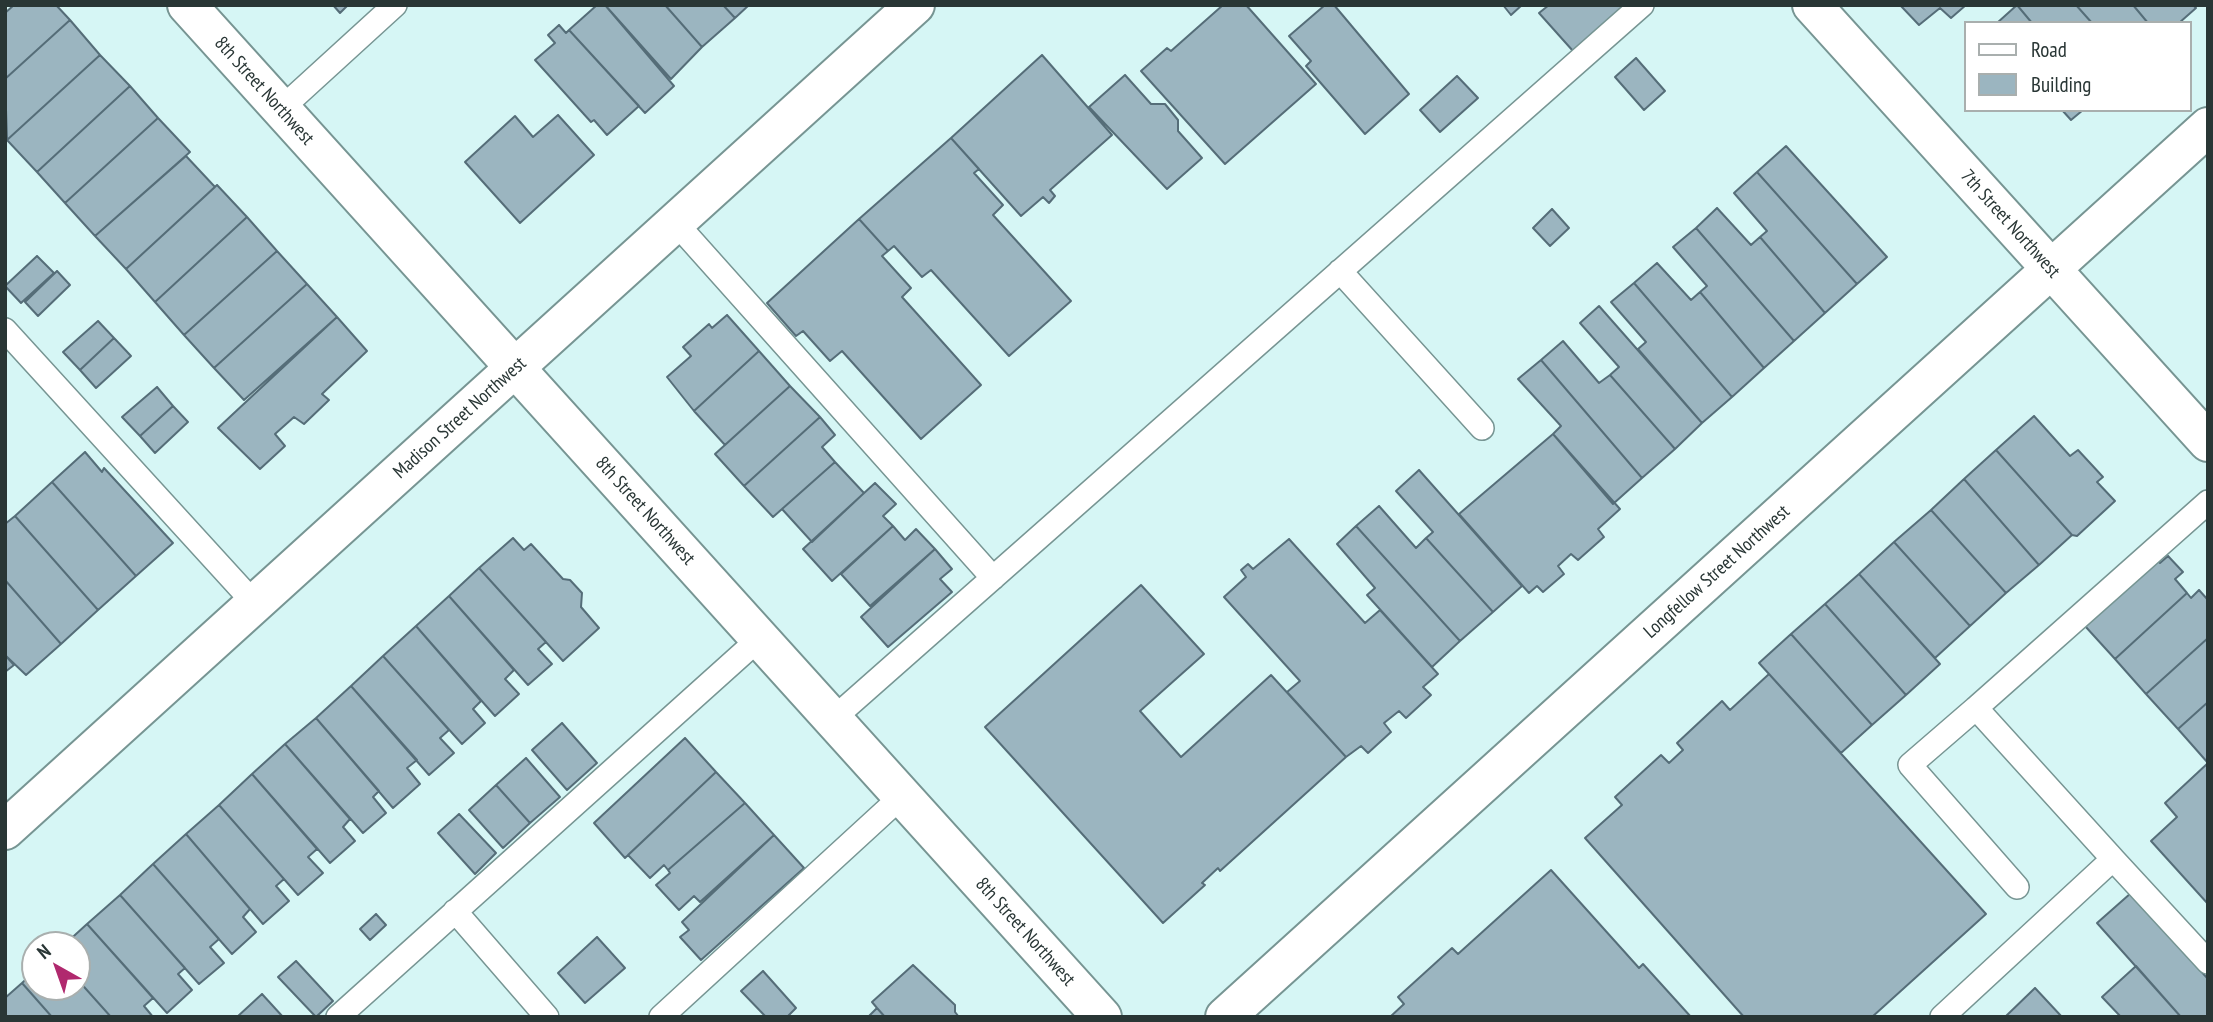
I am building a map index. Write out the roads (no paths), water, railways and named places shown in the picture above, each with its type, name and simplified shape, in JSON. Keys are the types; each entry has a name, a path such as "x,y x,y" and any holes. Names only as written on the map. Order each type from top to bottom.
{"street":[{"name":"8th Street Northwest","path":"187,5 1102,1017"},
{"name":"Madison Street Northwest","path":"5,830 915,5"},
{"name":"7th Street Northwest","path":"1826,10 2051,269 2208,442"},
{"name":"Longfellow Street Northwest","path":"1226,1017 2208,127"}],"lane":[{"path":"281,109 395,5"},
{"path":"833,719 1642,5"},
{"path":"675,222 993,578"},
{"path":"1340,271 1482,428"},
{"path":"7,337 255,604"},
{"path":"2017,887 1910,765 2208,502"},
{"path":"338,1017 760,638"},
{"path":"1976,708 2208,962"},
{"path":"661,1017 902,796"},
{"path":"1942,1017 2113,859"},
{"path":"455,911 547,1017"}]}
